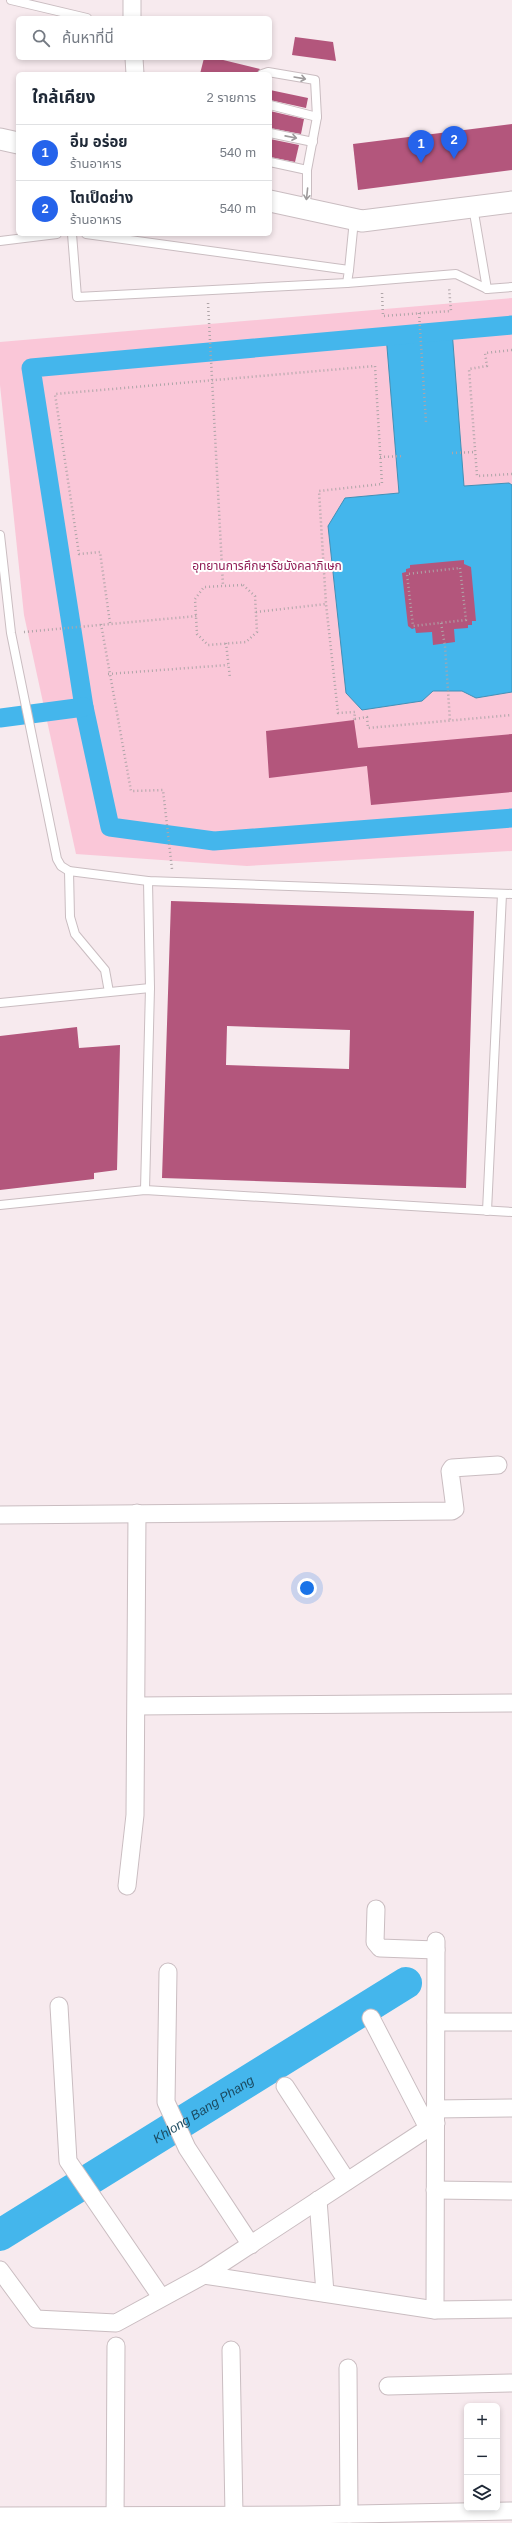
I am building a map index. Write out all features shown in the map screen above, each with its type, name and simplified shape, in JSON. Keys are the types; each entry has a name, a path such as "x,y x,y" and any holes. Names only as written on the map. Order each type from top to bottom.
{"street":[{"path":"132,0 132,16"},
{"path":"134,60 135,72"},
{"path":"0,139 16,142"},
{"path":"272,201 354,220 512,202"},
{"path":"0,1515 452,1512 455,1509 450,1471 452,1468 498,1465"},
{"path":"127,1886 135,1815 137,1706 137,1513"},
{"path":"137,1706 512,1703"},
{"path":"376,1909 375,1942 380,1948 436,1945 436,2022 433,2120 436,2190 435,2310"},
{"path":"168,1972 166,2102 187,2148 251,2245"},
{"path":"59,2006 68,2161 161,2297"},
{"path":"371,2018 433,2120"},
{"path":"436,2022 512,2022"},
{"path":"285,2086 347,2181"},
{"path":"0,2270 36,2320 116,2323 161,2297 204,2275 251,2245 347,2181 433,2120 512,2108"},
{"path":"436,2190 512,2191"},
{"path":"318,2200 325,2293"},
{"path":"204,2275 435,2310 512,2310"},
{"path":"115,2519 116,2346"},
{"path":"231,2350 234,2515"},
{"path":"348,2368 349,2514"},
{"path":"388,2386 512,2383"},
{"path":"0,2516 115,2519 212,2519 234,2515 304,2519 349,2514 458,2517 512,2510"}],"lane":[{"path":"11,0 79,16"},
{"path":"272,73 315,80 317,117 307,170 307,195 304,209"},
{"path":"272,106 317,117"},
{"path":"272,133 313,142"},
{"path":"272,162 307,170"},
{"path":"473,206 487,289"},
{"path":"347,284 354,220"},
{"path":"0,241 41,236"},
{"path":"72,236 77,297 347,284 456,274 487,289 512,287"},
{"path":"101,236 349,270"},
{"path":"0,535 2,574 11,633 57,859 61,866 69,870 148,881 512,894"},
{"path":"69,870 70,917 75,934 105,970 109,992"},
{"path":"145,1190 150,988 148,881"},
{"path":"487,1211 502,894"},
{"path":"0,1003 150,988"},
{"path":"0,1205 145,1190 512,1212"}],"path":[{"path":"381,281 383,316 451,311 448,275"},
{"path":"207,291 214,379 223,586"},
{"path":"419,313 426,422"},
{"path":"512,350 485,353 487,366 469,369 477,476 512,474"},
{"path":"110,624 100,552 79,554 55,394 374,366 382,484 319,491 326,604 338,713 355,712 355,719 366,717 368,728 512,715"},
{"path":"452,453 475,452"},
{"path":"380,457 404,456"},
{"path":"460,568 466,620 441,623 413,626 407,574 460,568"},
{"path":"243,585 255,596 257,632 246,642 208,645 197,634 195,599 204,587 223,586 243,585"},
{"path":"256,612 326,604"},
{"path":"11,633 57,627 197,616"},
{"path":"441,623 445,646 450,721"},
{"path":"101,624 108,674 131,791 163,790 173,882"},
{"path":"226,643 230,678"},
{"path":"108,674 228,665"}],"green space":[{"name":"อุทยานการศึกษารัชมังคลาภิเษก","path":"512,298 512,851 247,866 76,854 24,615 0,385 0,342"}],"water":[{"path":"452,330 464,486 509,483 512,485 512,692 476,698 462,691 433,691 422,701 362,710 346,693 328,526 345,498 399,493 386,335"}],"building":[{"path":"295,37 333,42 336,61 292,55"},
{"path":"204,60 223,60 260,69 258,72 200,72"},
{"path":"272,90 308,98 306,108 272,100"},
{"path":"272,111 304,119 301,134 272,128"},
{"path":"512,124 512,170 358,190 353,144"},
{"path":"272,139 299,145 295,162 272,157"},
{"path":"464,560 464,564 471,567 476,621 472,621 472,625 468,625 468,628 454,629 455,642 433,645 432,632 416,633 415,628 412,629 408,626 402,573 406,572 406,569 410,568 410,565"},
{"path":"354,720 358,748 512,734 512,792 371,805 367,766 269,778 266,731"},
{"path":"171,901 474,911 466,1188 162,1178","holes":["227,1026 350,1030 349,1069 226,1065"]},
{"path":"77,1027 79,1048 120,1045 117,1170 94,1173 94,1179 0,1190 0,1036"}],"waterway":[{"path":"512,325 31,368 84,707 110,827 214,841 512,818"},
{"path":"0,718 84,707"},
{"name":"Khlong Bang Phang","path":"0,2235 406,1983"}],"place":[{"name":"โตเป็ดย่าง","path":"454,159"},
{"name":"อิ่ม อร่อย","path":"421,163"}]}
